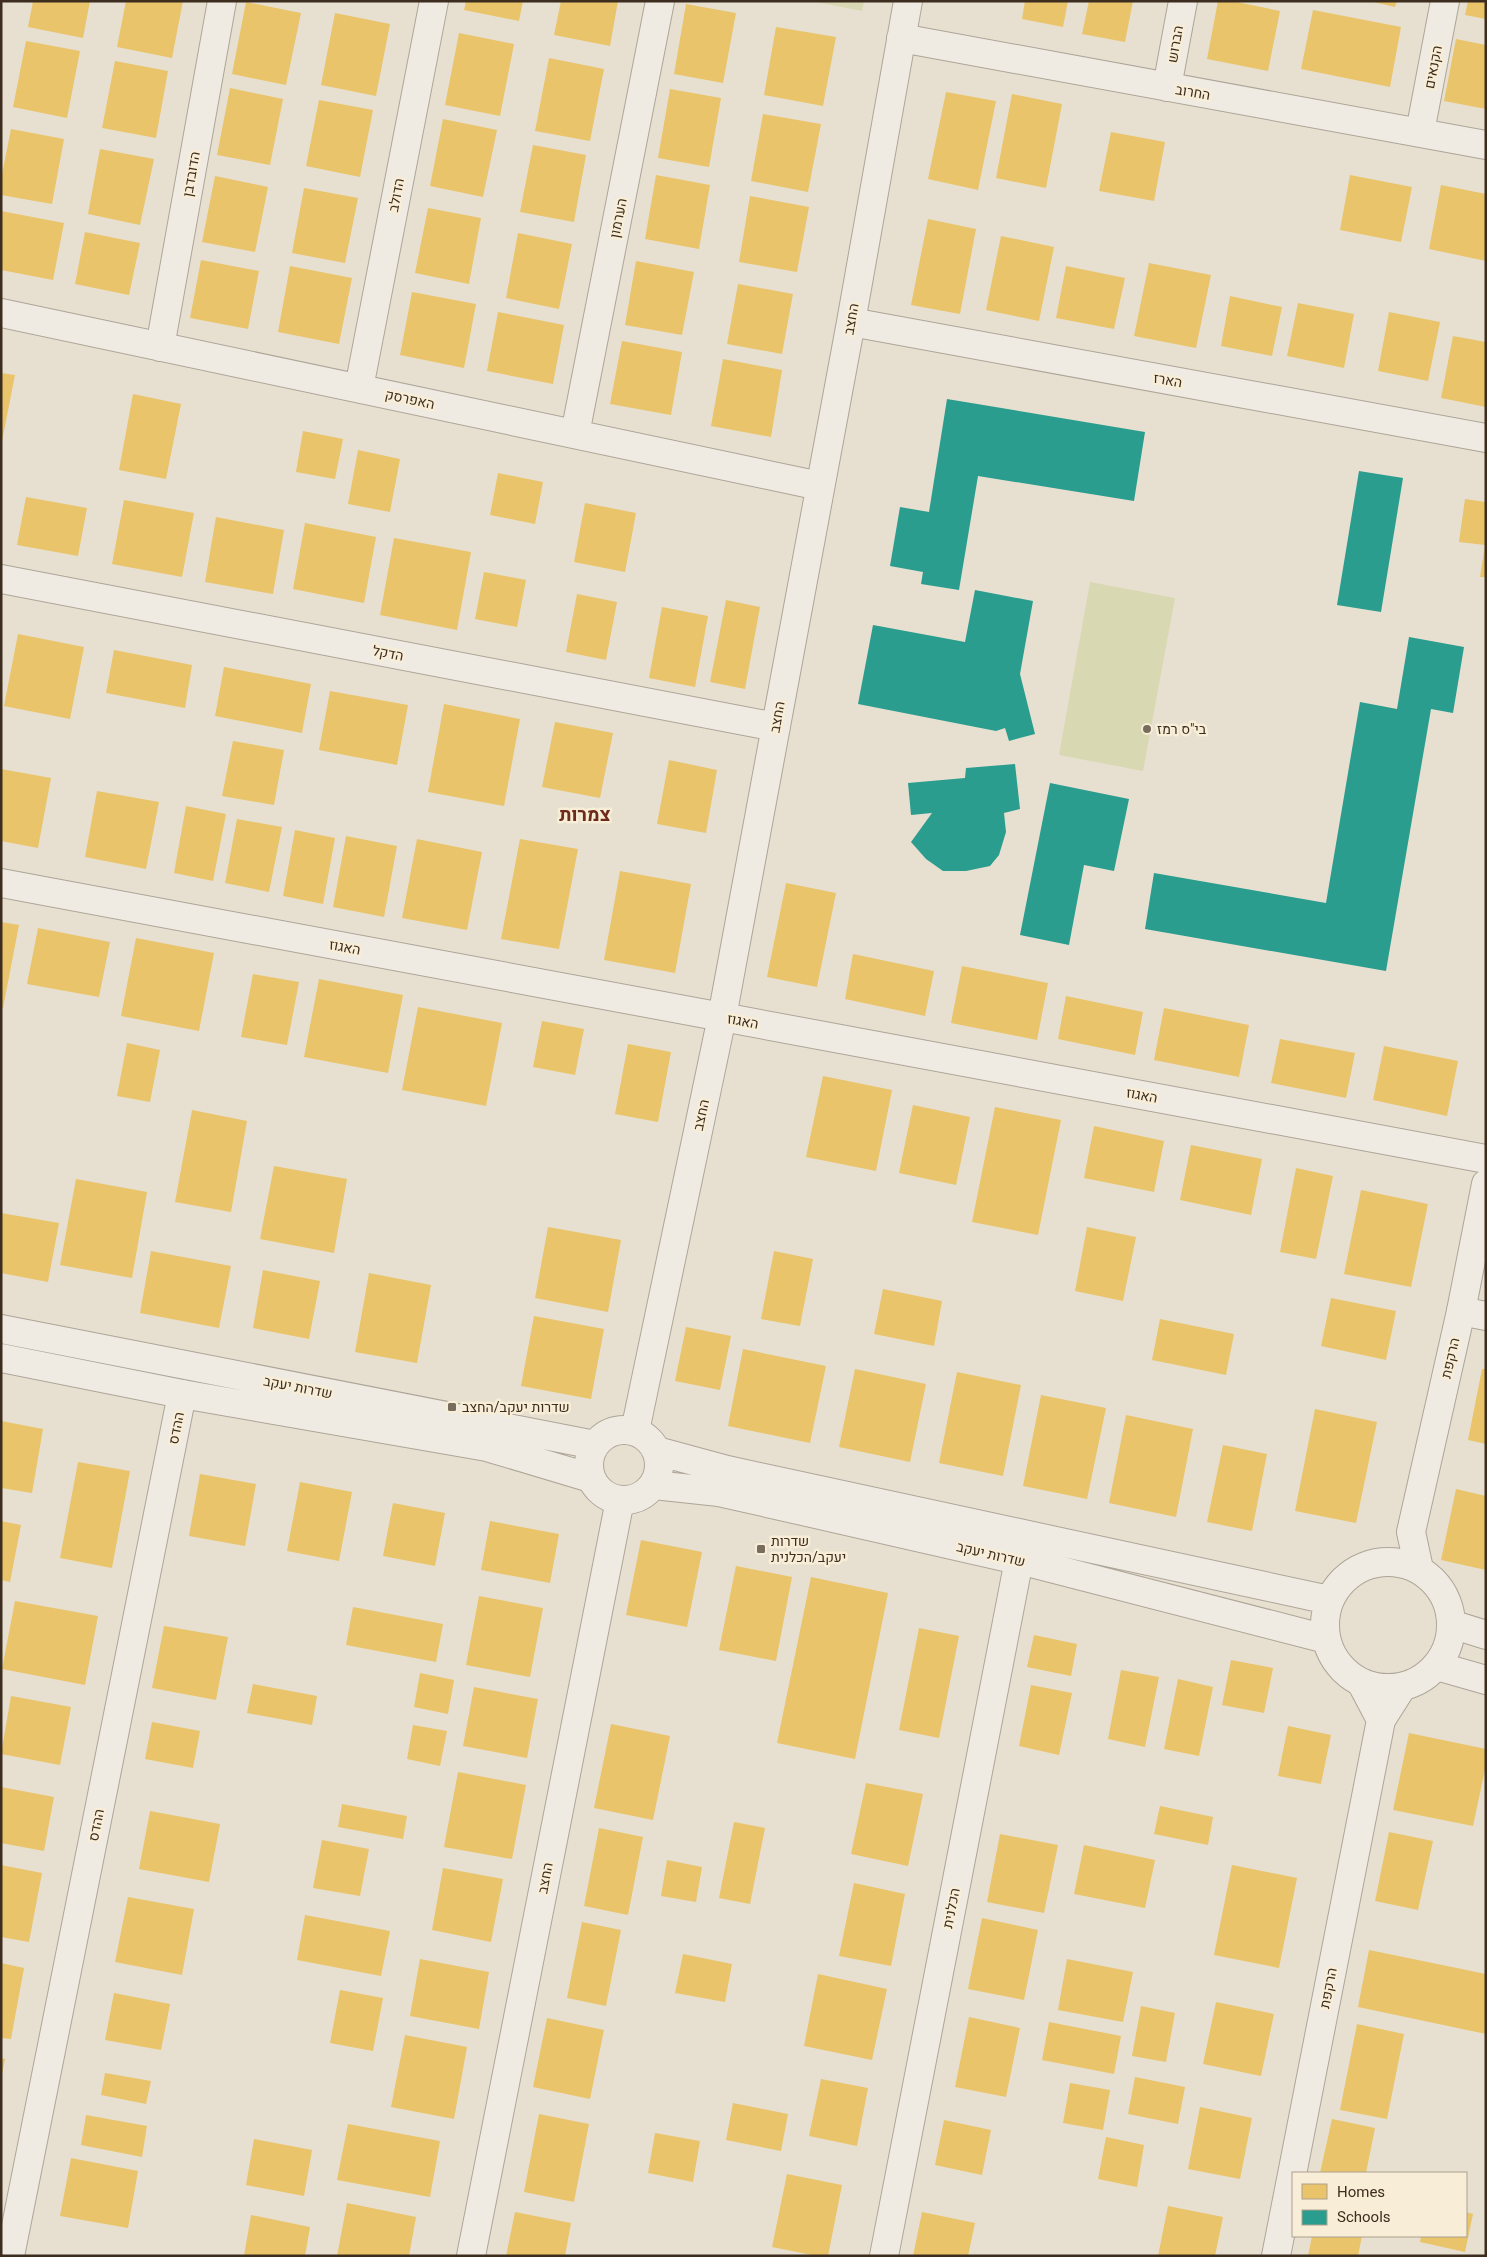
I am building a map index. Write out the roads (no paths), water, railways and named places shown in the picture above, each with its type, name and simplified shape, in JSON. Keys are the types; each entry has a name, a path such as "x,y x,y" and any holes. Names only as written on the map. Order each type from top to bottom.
{"street":[{"name":"הדובדבן","path":"160,347 222,1"},
{"name":"הדולב","path":"359,388 434,1"},
{"name":"הערמון","path":"576,434 660,1"},
{"name":"החצב","path":"635,1431 722,1017 851,322 908,1"},
{"name":"הברוש","path":"1167,87 1183,1"},
{"name":"הקנאים","path":"1420,132 1445,1"},
{"name":"החרוב","path":"901,38 1486,145"},
{"name":"האפרסק","path":"1,313 820,486"},
{"name":"הארז","path":"851,322 1486,438"},
{"name":"הדקל","path":"1,579 776,727"},
{"name":"האגוז","path":"1,883 1486,1159"},
{"name":"הרקפת","path":"1387,1562 1410,1532 1474,1314 1486,1184"},
{"name":"שדרות יעקב","path":"1,1329 595,1445"},
{"name":"שדרות יעקב","path":"1,1358 182,1394 487,1446 591,1478"},
{"name":"ההדס","path":"10,2256 182,1394"},
{"path":"612,1431 635,1431 652,1442 660,1463 659,1474 654,1485 639,1497 620,1500 602,1493 591,1478 590,1456 595,1445 612,1431"},
{"name":"שדרות יעקב","path":"657,1451 726,1470 1329,1600"},
{"name":"שדרות יעקב","path":"654,1485 719,1492 1019,1560 1326,1639"},
{"name":"החצב","path":"471,2256 620,1500"},
{"name":"הרקפת","path":"1410,1532 1419,1569"},
{"name":"הכלנית","path":"884,2256 1019,1560"},
{"path":"1376,1562 1387,1562 1398,1562 1419,1569 1436,1583 1447,1602 1452,1624 1448,1646 1437,1666 1421,1680 1402,1687 1382,1689 1362,1684 1346,1674 1333,1658 1326,1639 1324,1619 1329,1600 1340,1582 1355,1570 1376,1562"},
{"path":"1452,1624 1486,1635"},
{"path":"1437,1666 1486,1680"},
{"path":"1362,1684 1380,1720"},
{"name":"הרקפת","path":"1292,2172 1380,1720 1402,1687"},
{"name":"הרקפת","path":"1276,2256 1292,2174"}],"place":[{"name":"בי\"ס רמז","path":"1147,729"},
{"name":"שדרות יעקב/החצב","path":"452,1407"},
{"name":"שדרות יעקב/הכלנית","path":"761,1549"}],"district":[{"name":"צמרות","path":"585,814"}]}
